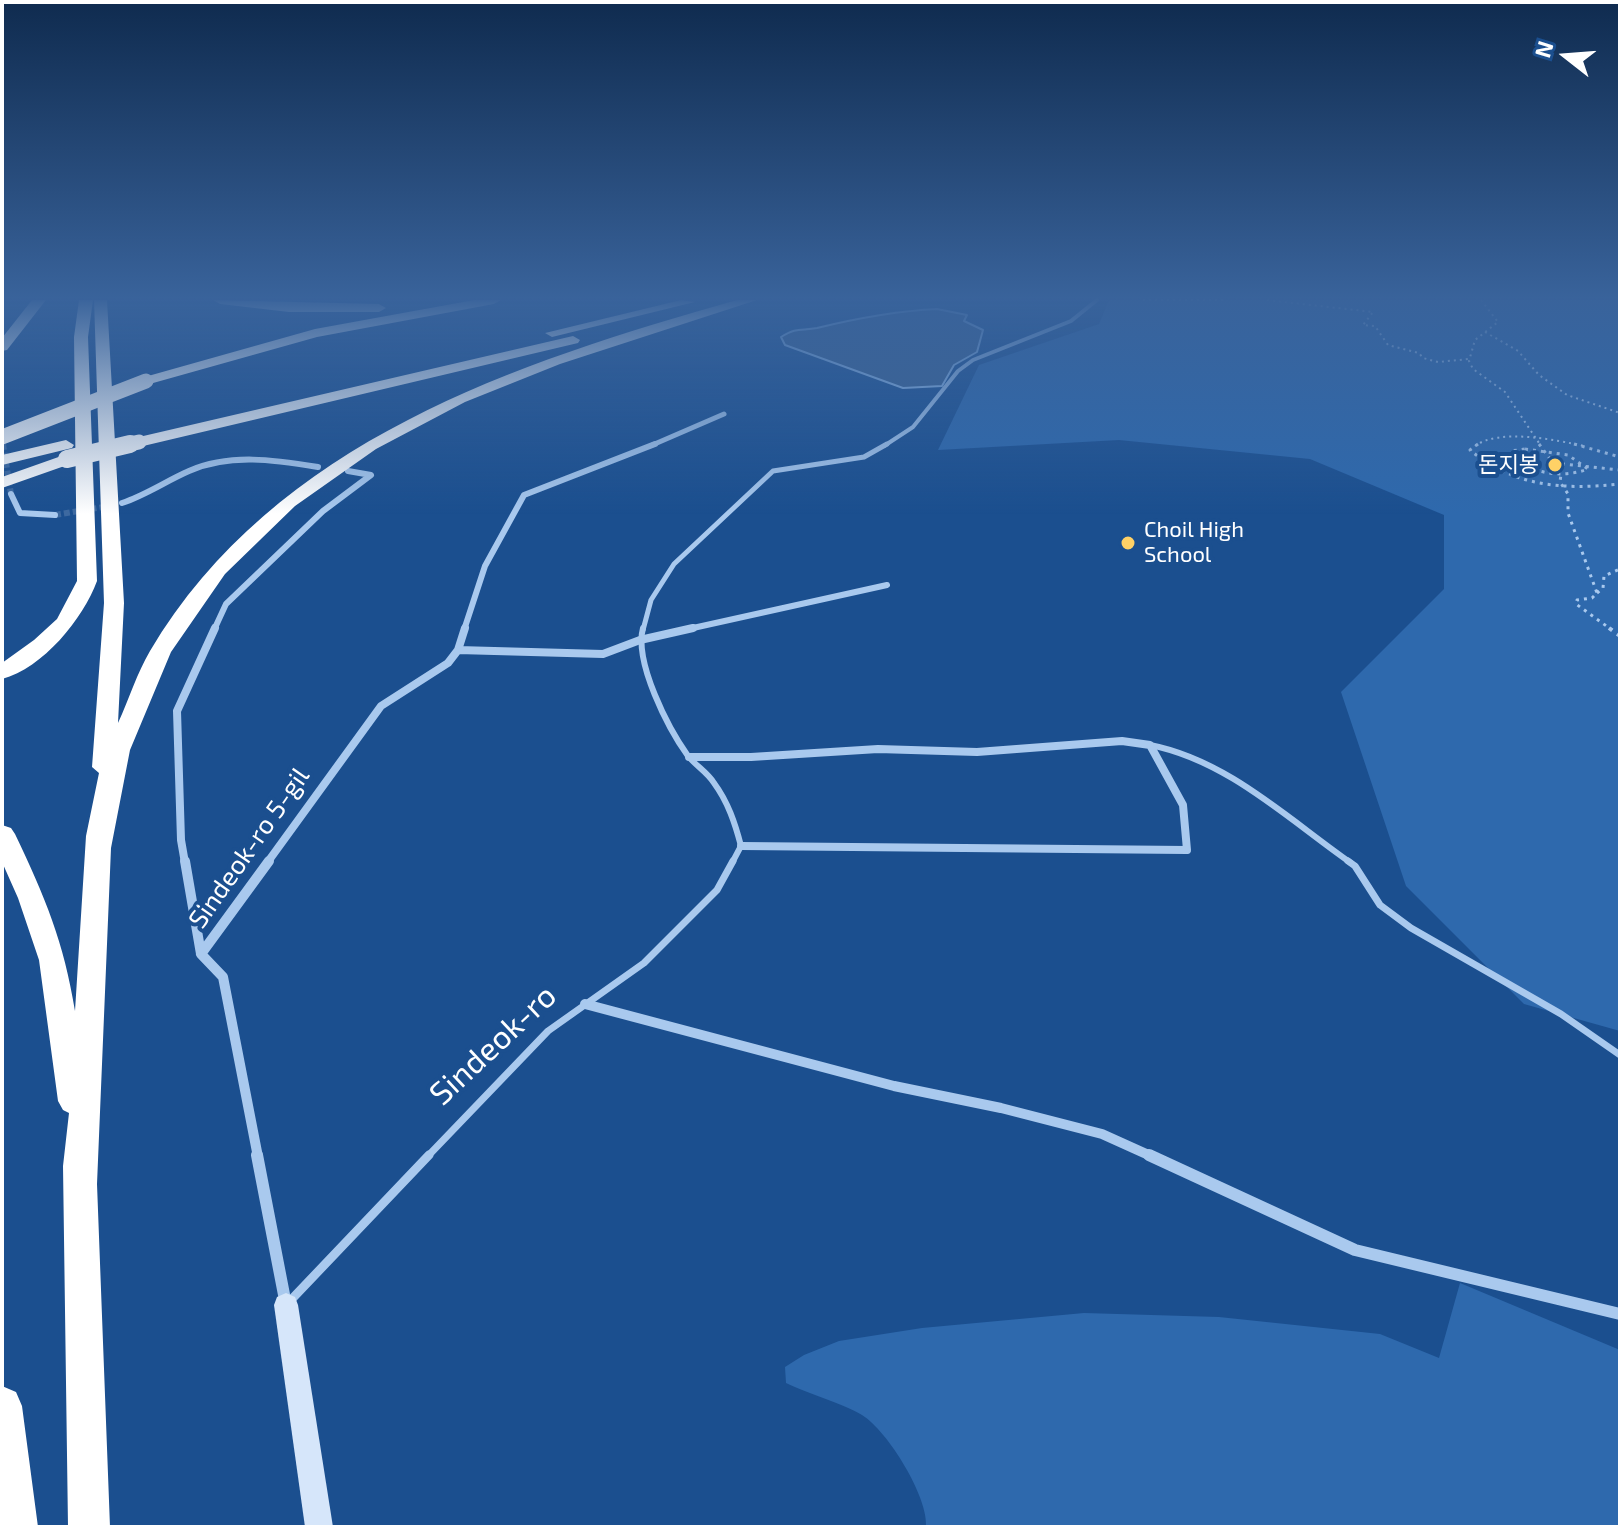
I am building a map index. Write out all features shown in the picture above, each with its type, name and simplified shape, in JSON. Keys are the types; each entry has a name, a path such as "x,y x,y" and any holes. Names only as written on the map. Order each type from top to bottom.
{"highway":[{"path":"2,672 59,630 79,602 87,581 82,371"},
{"path":"89,1527 82,1181 114,603 103,371"},
{"path":"2,437 146,381 180,371"},
{"path":"135,436 403,371"},
{"path":"2,474 66,452 424,371"},
{"path":"98,851 117,750 155,662 182,614 215,570 284,505 356,452 473,393 530,371"},
{"path":"2,460 66,452"},
{"path":"6,488 66,452"},
{"path":"2,834 32,898 53,960 66,1031 82,1181"},
{"path":"2,1406 17,1527"}],"street":[{"path":"724,414 630,455 524,495 485,566 458,650 603,654 640,640 887,585"},
{"path":"122,503 147,495 177,477 213,463 254,459 318,467"},
{"path":"201,954 181,840 177,711 226,604 323,511 371,475 348,471"},
{"path":"6,488 20,513 55,515"},
{"name":"Sindeok-ro 5-gil","path":"286,1305 223,977 201,954 381,706 448,663 458,650"},
{"path":"689,757 751,757 878,749 977,752 1122,741 1150,745 1183,805 1187,850 741,846"},
{"path":"585,1004 894,1086 1001,1108 1102,1134 1355,1250 1620,1314"},
{"path":"286,1305 319,1527"}],"lane":[{"path":"741,846 732,814 713,780 689,757 658,705 640,640 651,600 674,564 773,471 864,457 883,447 913,427 958,371"},
{"path":"1150,745 1175,750 1216,767 1355,866 1380,905 1411,928 1561,1014 1620,1055"},
{"name":"Sindeok-ro","path":"286,1305 537,1042 644,963 717,890 741,846"}],"path":[{"path":"1476,371 1505,392 1561,474 1560,482 1568,494 1568,513 1583,547 1597,593"},
{"path":"1536,371 1567,395 1620,413"},
{"path":"1620,457 1584,444 1535,440 1487,441 1474,445 1470,450 1480,460 1534,484 1564,488 1620,484"},
{"path":"1525,449 1543,450 1568,456 1587,466 1588,469 1574,475 1561,474 1522,466 1509,457 1509,453 1525,449"},
{"path":"1554,463 1620,470"},
{"path":"1620,569 1604,576 1603,588 1592,598 1577,600 1576,604 1620,636"}],"shaded area":[{"path":"857,371 950,371 942,386 903,388"},
{"path":"976,371 1620,371 1620,1031 1524,1004 1406,886 1341,692 1444,589 1444,515 1310,459 1119,440 938,450"},
{"path":"1460,1283 1620,1350 1620,1527 926,1527 914,1483 894,1450 872,1423 855,1411 786,1383 785,1367 804,1355 839,1341 922,1328 1084,1313 1219,1317 1380,1334 1439,1358"}],"tunnel":[{"path":"2,441 3,446"},
{"path":"3,444 11,494"},
{"path":"55,515 109,506"}],"place":[{"name":"돈지봉","path":"1555,465"},
{"name":"Choil High School","path":"1128,543"}]}
